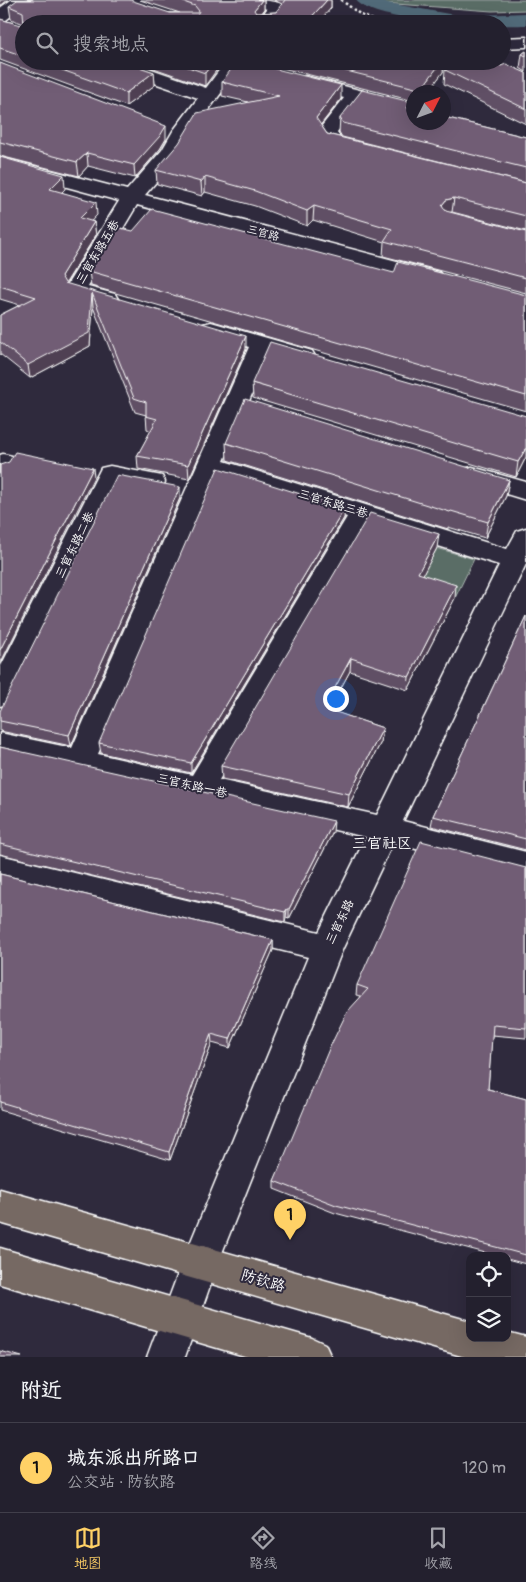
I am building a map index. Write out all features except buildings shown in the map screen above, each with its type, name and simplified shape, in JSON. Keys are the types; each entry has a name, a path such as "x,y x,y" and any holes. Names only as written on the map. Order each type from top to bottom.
{"main road":[{"name":"防钦路","path":"0,1206 526,1356"},
{"path":"0,1266 312,1357"}],"street":[{"path":"0,16 23,0"},
{"path":"255,0 278,6 272,15"},
{"path":"511,43 526,42"},
{"path":"135,70 210,96"},
{"path":"131,198 170,152 171,132 236,70"},
{"path":"290,79 375,100"},
{"path":"356,95 327,132 334,143 382,155"},
{"name":"三官路","path":"0,163 449,282"},
{"name":"三官东路五巷","path":"131,198 75,290 131,306"},
{"path":"187,322 328,363"},
{"path":"81,761 210,465 246,406 262,344"},
{"name":"三官东路三巷","path":"210,465 362,513 520,549"},
{"path":"451,468 526,491"},
{"name":"三官东路二巷","path":"0,695 110,474 198,491"},
{"path":"199,788 362,513"},
{"name":"三官东路","path":"166,1357 200,1263 327,948 520,549"},
{"name":"三官东路一巷","path":"0,744 385,829 526,864"},
{"path":"0,868 327,948"}],"path":[{"path":"341,0 361,15"}],"green space":[{"path":"382,0 526,0 526,10 492,11 382,3"},
{"path":"437,548 474,559 455,598 417,586"}],"waterway":[{"path":"366,0 383,8 422,15"},
{"path":"511,20 526,19"}],"place":[{"name":"城东派出所路口","path":"290,1240"}],"district":[{"name":"三官社区","path":"382,843"}]}
